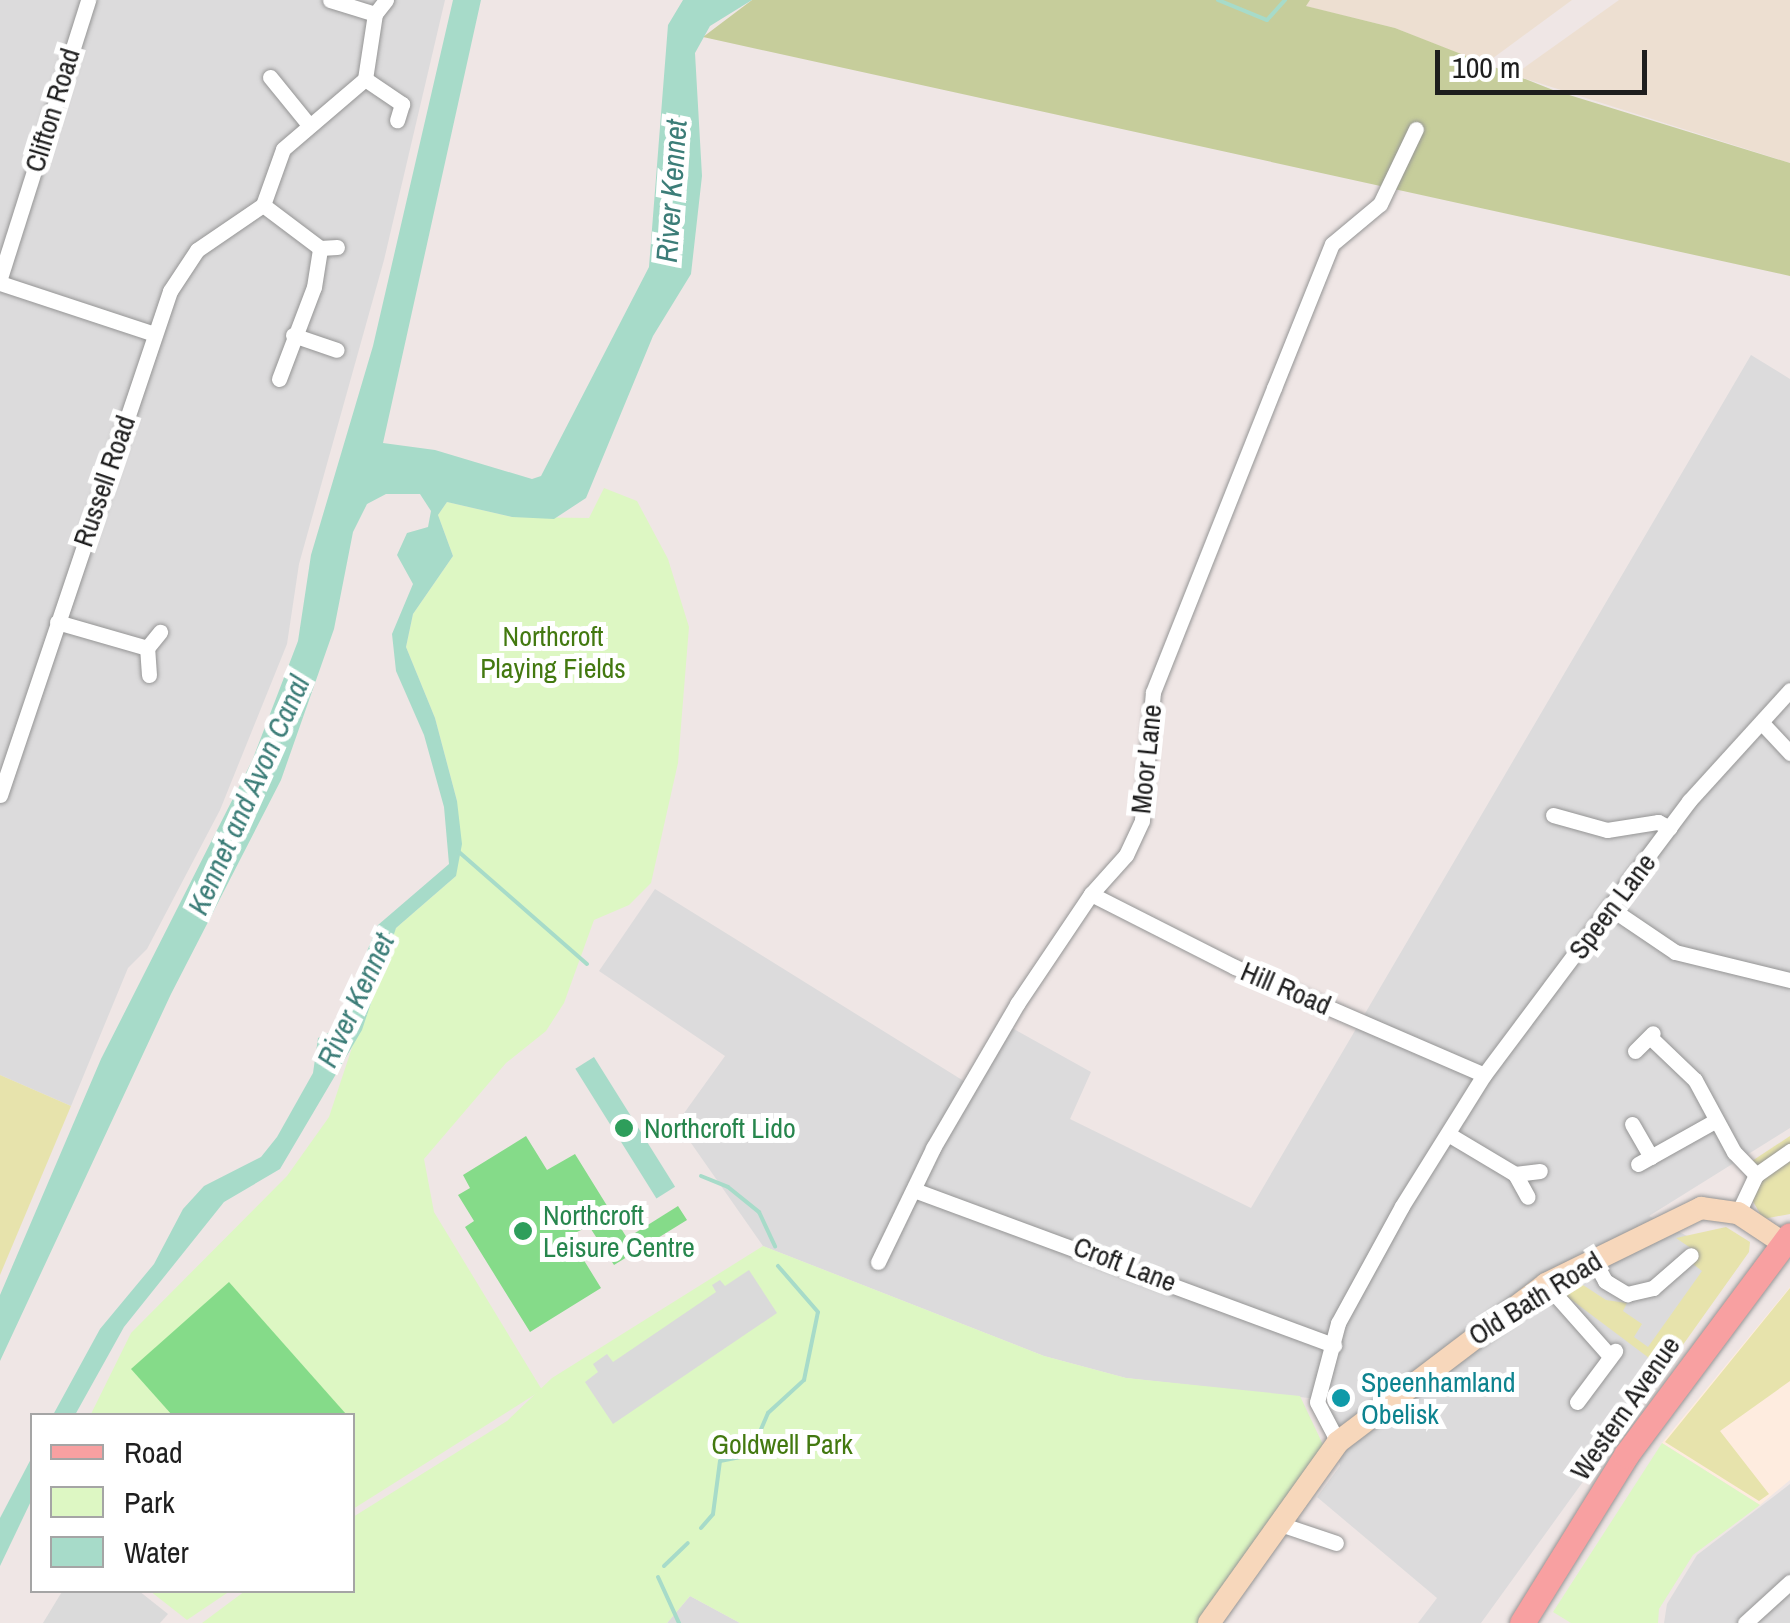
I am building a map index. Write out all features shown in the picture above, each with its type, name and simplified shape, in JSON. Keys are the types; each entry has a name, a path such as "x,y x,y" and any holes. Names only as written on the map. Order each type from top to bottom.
{"main road":[{"name":"Western Avenue","path":"1522,1623 1626,1455 1786,1240"}],"street":[{"name":"Clifton Road","path":"0,280 88,0"},
{"path":"330,0 375,14"},
{"path":"337,247 320,248 263,205 283,150 365,79 375,14 386,0"},
{"path":"272,76 309,125"},
{"path":"365,79 402,104 397,120"},
{"name":"Moor Lane","path":"878,1262 1007,1022 1091,894 1126,855 1142,820 1153,692 1332,244 1380,204 1416,129"},
{"name":"Russell Road","path":"0,795 154,334 183,265 211,237 263,205"},
{"path":"280,379 314,287 320,248"},
{"path":"0,280 154,334"},
{"path":"293,336 337,350"},
{"path":"57,622 147,648"},
{"path":"149,675 147,648 160,632"},
{"name":"Speen Lane","path":"1338,1442 1317,1402 1345,1308 1484,1074 1614,910 1670,828 1790,690"},
{"path":"1763,724 1790,753"},
{"path":"1553,815 1608,830 1658,822 1670,828"},
{"name":"Hill Road","path":"1091,894 1235,966 1484,1074"},
{"path":"1614,910 1675,952 1790,980"},
{"path":"1635,1051 1653,1033 1695,1080 1715,1122 1756,1175"},
{"path":"1632,1124 1645,1160 1715,1122"},
{"path":"1448,1134 1515,1174 1528,1197"},
{"path":"1786,1240 1738,1214 1756,1175 1790,1151"},
{"path":"1515,1174 1540,1171"},
{"name":"Croft Lane","path":"914,1190 1334,1345"},
{"name":"Old Bath Road","path":"1209,1623 1338,1442 1546,1284 1691,1210 1738,1214"},
{"path":"1592,1259 1604,1281 1627,1294 1654,1288 1690,1255"},
{"path":"1546,1284 1613,1353 1577,1402"},
{"path":"1280,1524 1336,1543"},
{"path":"1745,1623 1790,1582"}],"shaded area":[{"path":"0,0 445,0 384,260 299,564 287,644 220,810 147,949 128,968 71,1106 0,1075"},
{"path":"752,0 1310,0 1306,6 1395,28 1553,90 1790,163 1790,276 703,37"},
{"path":"1310,0 1572,0 1485,64 1395,28 1305,6"},
{"path":"1619,0 1790,0 1790,163 1514,75"},
{"path":"1751,355 1790,379 1790,1128 1649,1216 1740,1264 1481,1623 1418,1623 1437,1598 1317,1497 1340,1466 1327,1400 1126,1378 1044,1356 763,1246 677,1123 725,1056 599,971 655,889 975,1088 1012,1028 1091,1072 1070,1119 1251,1208"},
{"path":"0,1075 71,1106 0,1275"},
{"path":"1790,1136 1790,1214 1763,1219 1750,1196 1752,1161"},
{"path":"1726,1227 1750,1242 1749,1252 1665,1370 1565,1295 1583,1285 1606,1300 1627,1303 1623,1311 1642,1324 1634,1337 1648,1347 1702,1271 1688,1260 1695,1251 1676,1238"},
{"path":"749,1270 777,1313 613,1424 585,1382 598,1372 593,1364 607,1354 613,1362 716,1292 712,1285 720,1280 725,1286"},
{"path":"1790,1287 1790,1480 1760,1505 1662,1443"},
{"path":"1790,1288 1790,1381 1720,1431 1769,1494 1759,1501 1665,1442"},
{"path":"1790,1484 1790,1623 1664,1623 1667,1604 1697,1555"},
{"path":"61,1593 142,1593 168,1614 160,1623 43,1623"},
{"path":"690,1596 740,1623 667,1623"}],"green space":[{"name":"Northcroft Playing Fields","path":"604,488 637,501 668,559 689,627 678,763 651,883 629,905 594,920 564,1003 546,1031 506,1063 424,1159 434,1212 542,1390 355,1508 355,1413 91,1413 131,1333 287,1176 329,1117 386,945 396,928 456,876 457,801 435,718 406,647 413,614 453,556 438,515 447,502 512,517 589,518"},
{"name":"Northcroft Leisure Centre","path":"526,1136 547,1170 575,1154 627,1238 678,1206 687,1220 614,1265 589,1226 569,1236 601,1288 530,1332 465,1227 474,1221 458,1195 470,1188 463,1175"},
{"name":"Goldwell Park","path":"763,1246 1044,1356 1126,1378 1300,1396 1325,1449 1201,1623 740,1623 690,1596 667,1623 202,1623 242,1593 355,1593 355,1516 507,1421 552,1378"},
{"path":"229,1282 345,1413 170,1413 131,1369"},
{"path":"1662,1443 1760,1505 1693,1555 1659,1609 1658,1623 1571,1623 1553,1612"},
{"path":"153,1593 227,1593 187,1620"}],"water":[{"path":"453,0 481,0 383,443 435,450 532,479 541,476 649,267 668,25 683,0 752,0 710,26 695,53 702,176 691,274 653,336 586,498 554,519 512,517 447,502 438,515 453,556 413,614 406,647 435,718 457,801 462,844 456,876 396,928 362,1030 280,1169 224,1202 124,1327 76,1413 54,1413 100,1329 154,1264 183,1209 204,1186 261,1157 277,1137 313,1073 318,1038 334,1030 378,925 449,864 444,807 424,735 396,671 392,634 413,584 397,555 407,533 428,527 431,511 420,494 386,494 367,504 353,532 334,629 281,780 171,994 0,1361 0,1295 101,1059 252,761 298,641 311,555 373,346"},
{"name":"Northcroft Lido","path":"594,1057 675,1187 656,1198 575,1069"},
{"path":"30,1461 30,1503 0,1566 0,1518"}],"waterway":[{"path":"1218,0 1267,20 1285,0"},
{"path":"459,852 587,964"},
{"path":"701,1176 728,1187 759,1212 775,1246"},
{"path":"701,1528 713,1514 720,1461 750,1455 768,1413 804,1380 818,1312 778,1266"},
{"path":"664,1566 688,1543"},
{"path":"658,1577 679,1623"}],"place":[{"name":"Northcroft Lido","path":"624,1128"},
{"name":"Northcroft Leisure Centre","path":"523,1231"},
{"name":"Speenhamland Obelisk","path":"1341,1398"}],"water label":[{"name":"River Kennet","path":"671,191"},
{"name":"Kennet and Avon Canal","path":"248,795"},
{"name":"River Kennet","path":"355,1000"}]}
